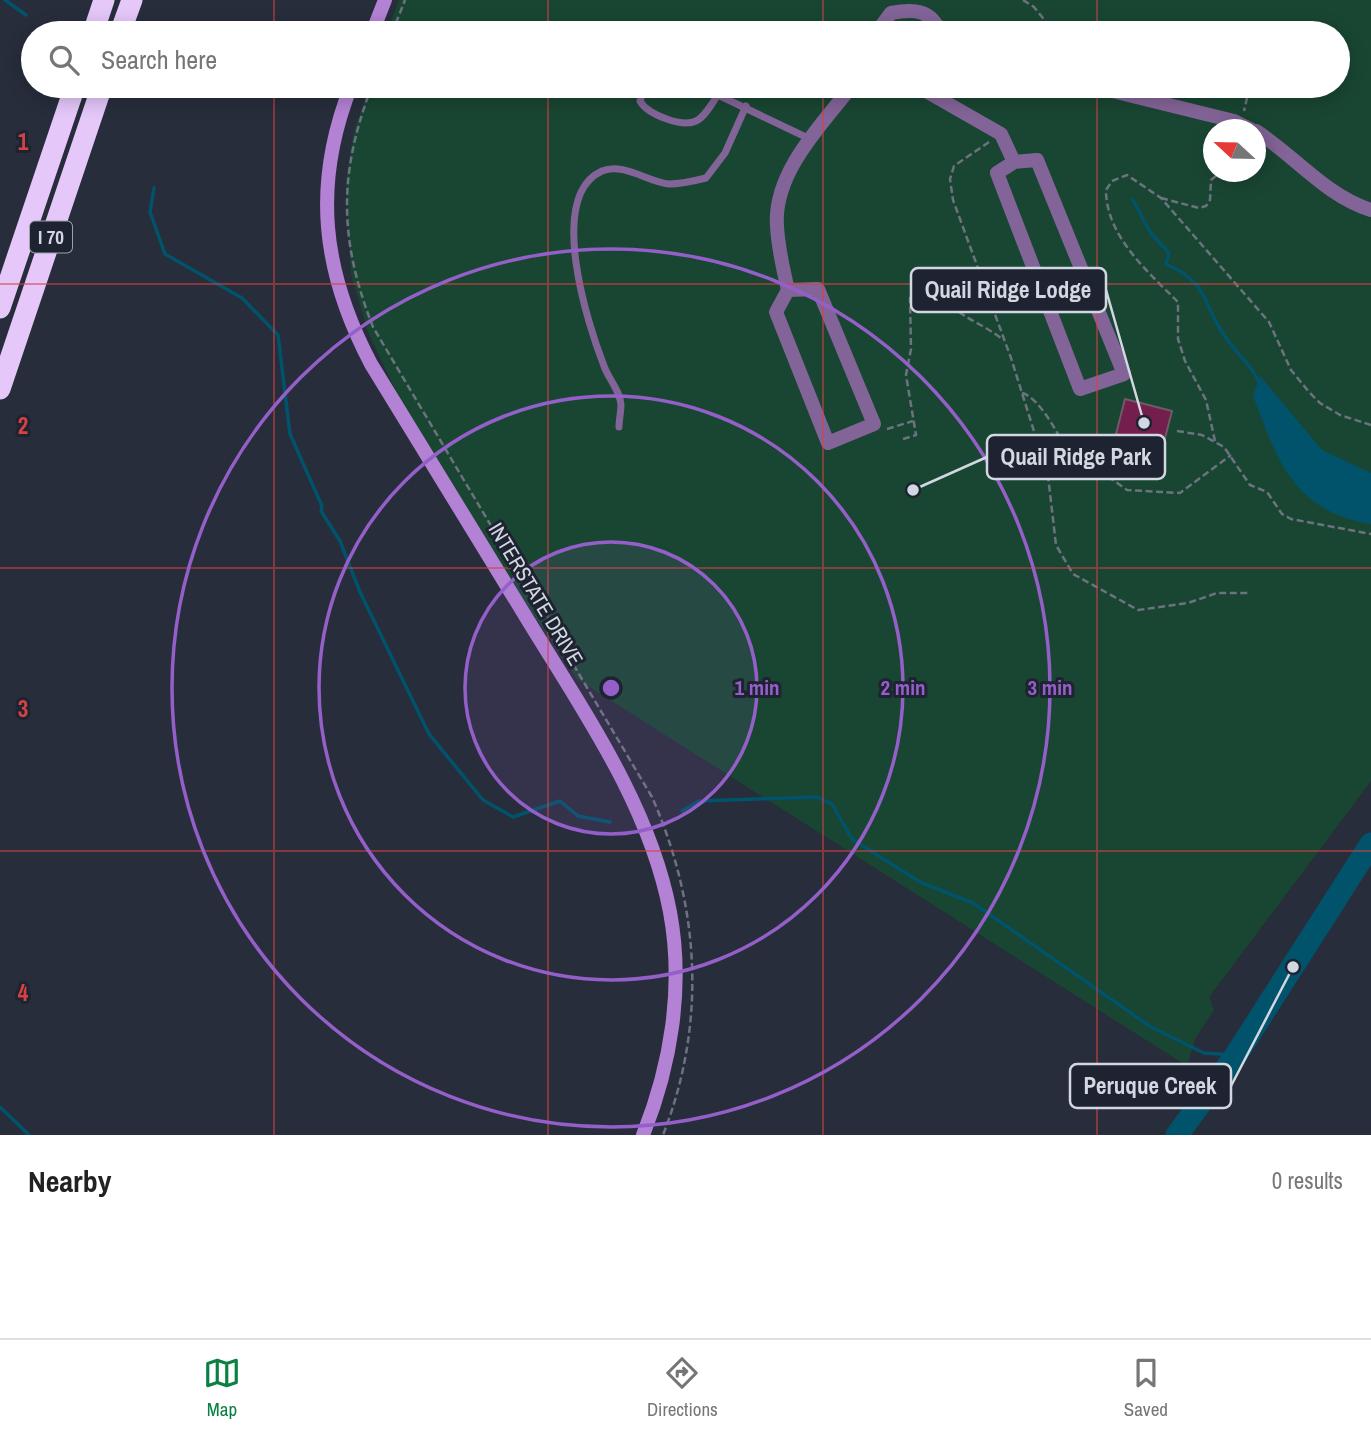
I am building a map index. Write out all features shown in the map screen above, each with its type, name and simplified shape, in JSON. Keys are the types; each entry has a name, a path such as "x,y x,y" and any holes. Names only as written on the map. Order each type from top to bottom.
{"highway":[{"path":"97,21 104,0"},
{"path":"124,21 132,0"},
{"name":"I 70","path":"0,308 71,98"},
{"name":"I 70","path":"0,389 99,98"}],"main road":[{"path":"377,21 385,0"},
{"name":"INTERSTATE DRIVE","path":"347,98 334,138 326,204 332,266 352,326 371,364 613,762 650,843 665,890 675,963 673,1017 664,1075 642,1135"}],"street":[{"path":"892,7 912,9 919,6 932,21"},
{"path":"788,290 818,289 874,424 828,443 776,312 788,290 776,223 789,176 811,139 843,98"},
{"path":"935,98 1001,134 1014,162"},
{"path":"1137,98 1216,119"},
{"path":"1266,140 1319,181 1357,205 1371,210"},
{"path":"1037,160 1124,374 1080,389 996,173 1014,162 1037,160"}],"lane":[{"path":"641,98 640,101 649,112 694,123 716,98"},
{"path":"726,98 811,139"},
{"path":"619,427 621,405 617,388 605,369 583,296 571,241 573,215 584,190 600,172 615,169 667,184 706,178 725,153 746,106"}],"path":[{"path":"397,21 405,0"},
{"path":"1024,0 1034,6 1046,21"},
{"path":"1247,98 1249,119"},
{"path":"1001,134 960,160 954,166 950,178 953,200 1022,393 1048,476 1056,545 1073,574 1138,610 1188,603 1217,593 1248,593"},
{"path":"1214,441 1206,400 1185,362 1178,339 1178,302 1127,248 1115,225 1106,190 1112,181 1127,175 1161,198 1269,321 1291,370 1309,392 1320,403 1340,415 1371,425"},
{"path":"1161,198 1199,208 1206,206 1210,200 1211,182"},
{"path":"903,439 916,435 906,375 911,349 910,298 915,292 933,292 959,313 983,323 1004,341"},
{"path":"1022,393 1033,398 1042,410 1071,461 1098,470 1127,490 1180,493 1231,456"},
{"path":"874,424 888,430 913,421"},
{"path":"1177,431 1202,435 1214,441 1231,456 1250,485 1267,492 1282,514 1302,522 1371,534"}],"green space":[{"path":"399,0 1371,0 1371,781 1209,997 1214,1010 1195,1039 1187,1066 577,679 509,578 401,402 368,332 351,274 346,180 353,135 365,98 1350,98 1350,21 391,21"}],"water":[{"path":"1260,376 1322,450 1371,473 1371,524 1323,508 1292,480 1271,442 1253,396"}],"building":[{"path":"1125,399 1172,411 1163,446 1116,434"}],"waterway":[{"path":"5,0 26,15"},
{"path":"154,188 150,212 165,254 242,298 278,335 290,434 322,506 321,511 340,541 360,592 429,734 483,800 513,817 560,801 578,816 610,822"},
{"path":"1133,200 1150,232 1169,253 1166,264 1180,271 1197,286 1224,335 1260,384"},
{"path":"682,811 699,801 817,797 832,804 852,839 920,882 973,903 1151,1027 1204,1053 1236,1055"},
{"path":"1177,1135 1236,1055 1371,844"},
{"path":"0,1107 29,1135"}],"place":[{"name":"Quail Ridge Lodge","path":"1144,423"},
{"name":"Quail Ridge Park","path":"913,490"},
{"name":"Peruque Creek","path":"1293,967"}]}
